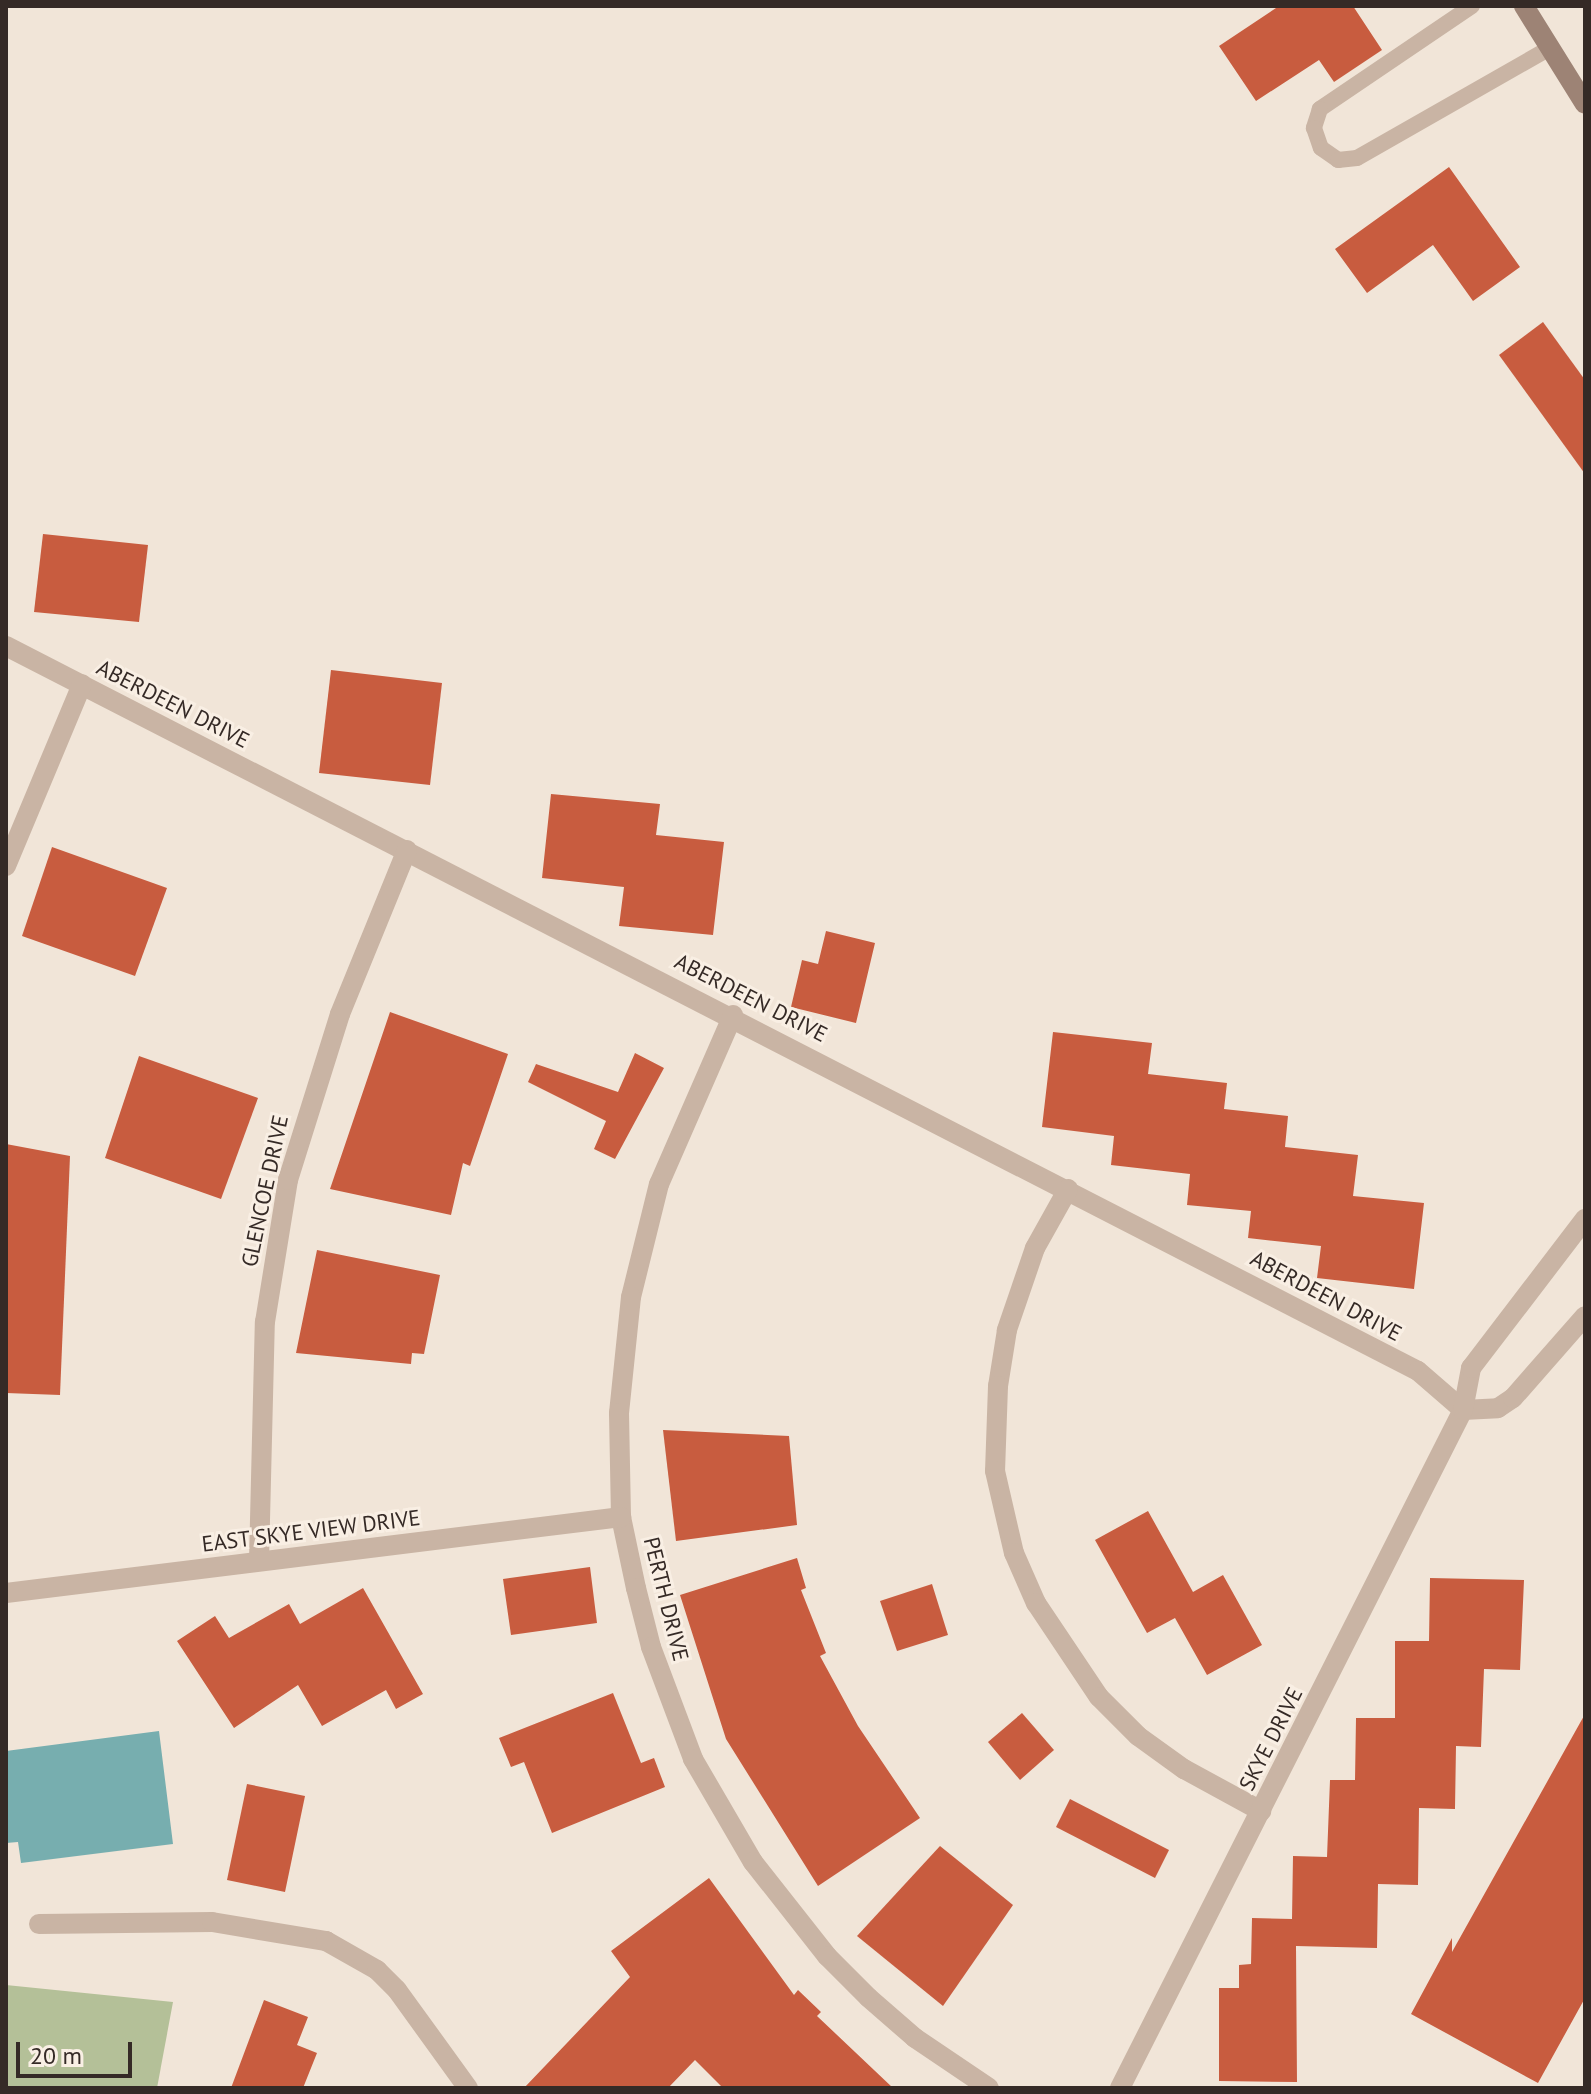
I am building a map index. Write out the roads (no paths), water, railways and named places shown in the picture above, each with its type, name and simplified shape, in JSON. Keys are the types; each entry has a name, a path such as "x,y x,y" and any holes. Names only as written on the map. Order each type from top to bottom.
{"street":[{"path":"1524,6 1585,104"},
{"name":"ABERDEEN DRIVE","path":"6,646 733,1015 1418,1371 1463,1410"},
{"path":"6,866 82,684"},
{"name":"GLENCOE DRIVE","path":"259,1561 265,1322 288,1180 340,1014 407,850"},
{"name":"PERTH DRIVE","path":"733,1015 680,1129 640,1254 622,1355 621,1517 647,1632 670,1704 693,1759 745,1850 788,1911 869,1998 915,2038 989,2088"},
{"path":"1068,1189 1035,1248 1007,1330 998,1386 995,1471 1014,1553 1036,1603 1099,1697 1138,1736 1184,1769 1261,1811"},
{"name":"SKYE DRIVE","path":"1120,2088 1463,1410 1471,1368 1487,1341 1585,1219"},
{"path":"1463,1410 1498,1408 1513,1398 1585,1316"},
{"name":"EAST SKYE VIEW DRIVE","path":"6,1593 621,1517"},
{"path":"39,1924 212,1922 326,1941 377,1970 397,1990 468,2088"}],"lane":[{"path":"1472,6 1320,109 1314,128 1321,148 1338,160 1357,158 1550,48"}],"water":[{"path":"159,1731 173,1844 21,1863 18,1842 6,1843 6,1751"}]}
